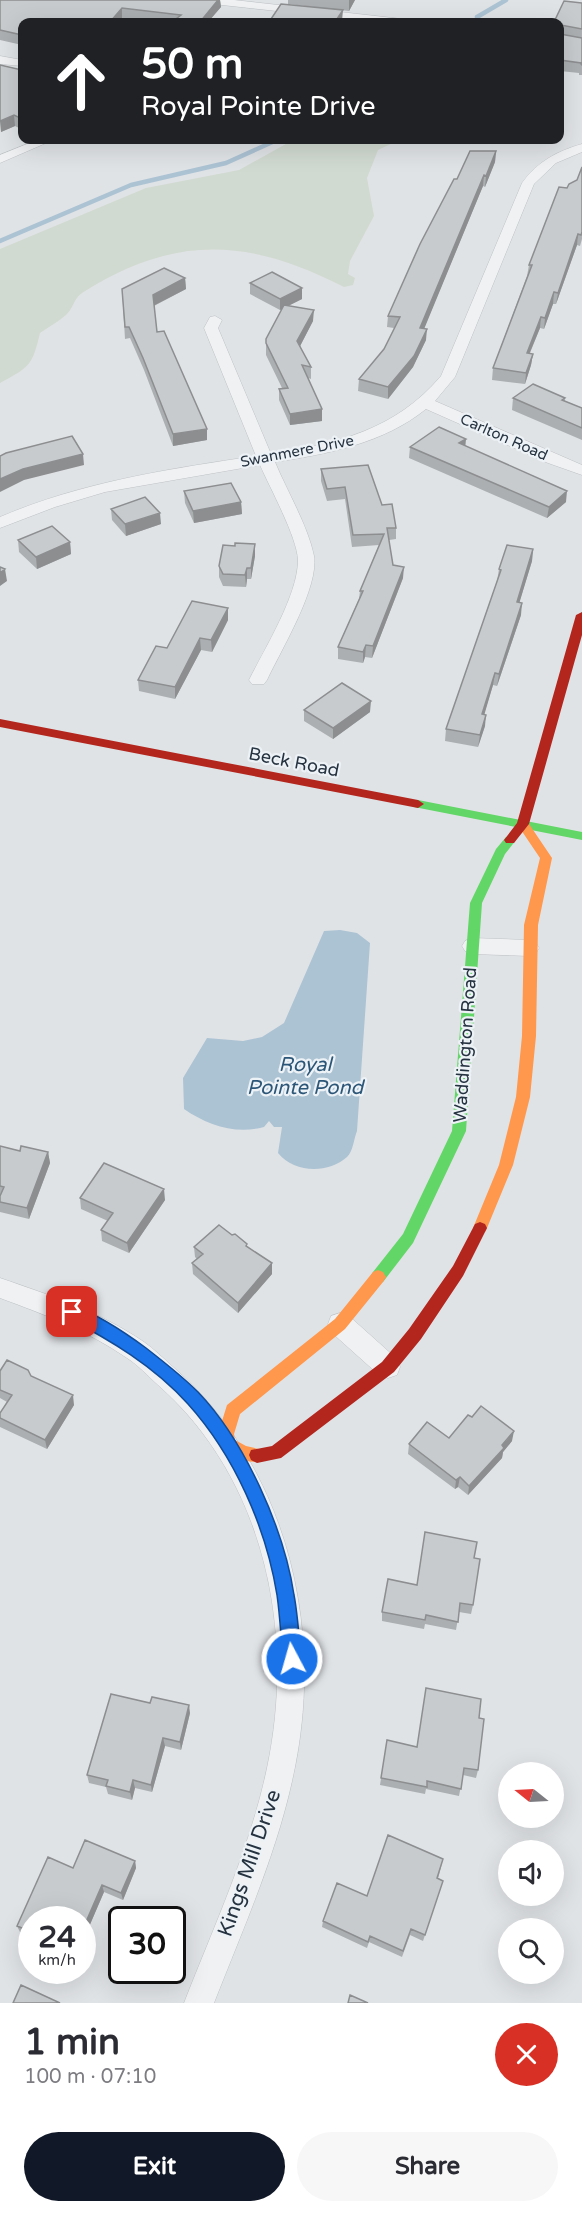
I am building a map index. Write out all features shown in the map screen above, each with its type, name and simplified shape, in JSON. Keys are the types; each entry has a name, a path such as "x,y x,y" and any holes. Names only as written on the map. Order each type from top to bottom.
{"street":[{"path":"204,0 251,10 352,18"},
{"path":"0,60 18,62"},
{"path":"0,159 37,144"},
{"name":"Swanmere Drive","path":"0,523 48,504 109,486 324,449 362,438 396,424 426,403 448,377 528,183 544,165 558,156 582,147"},
{"path":"215,320 211,328 217,347 302,543 306,559 303,587 258,680"},
{"name":"Carlton Road","path":"426,403 554,460 582,470"},
{"name":"Waddington Road","path":"227,1443 228,1421 233,1410 340,1324 408,1238 459,1131 476,903 500,852 523,824 579,636 582,615"},
{"name":"Beck Road","path":"0,723 582,836"},
{"path":"254,1494 254,1482 266,1461 274,1453 388,1367 415,1334 458,1271 489,1210 508,1153 523,1095 528,1052 531,924 546,858 523,824"},
{"name":"Waddington Road","path":"472,946 529,948"},
{"name":"Kings Mill Drive","path":"0,1288 57,1306 114,1334 157,1365 194,1399 227,1443 254,1494 270,1534 286,1594 292,1659 287,1733 275,1791 262,1835 199,2003"},
{"path":"340,1324 388,1367"},
{"path":"194,1399 205,1405 218,1406 230,1406 241,1402"},
{"path":"227,1443 238,1453 263,1456 274,1453"}],"shaded area":[{"path":"286,144 391,144 378,150 367,178 374,216 350,261 348,274 355,278 353,285 344,287 276,259 243,252 212,250 180,252 149,260 116,274 79,295 66,315 40,333 28,365 0,383 0,249 146,188 239,170"}],"water":[{"name":"Royal Pointe Pond","path":"340,930 357,933 370,943 357,1131 349,1155 339,1163 321,1168 302,1168 285,1160 278,1153 282,1127 274,1127 269,1121 264,1127 232,1129 202,1120 184,1109 183,1078 207,1038 243,1041 262,1037 284,1023 324,931"}],"building":[{"path":"0,0 218,0 203,18 177,18 181,15 122,8 113,18 18,18 18,34 0,30"},
{"path":"564,1 582,3 582,29 564,26 564,18 556,18"},
{"path":"281,4 343,10 338,18 272,18"},
{"path":"564,35 582,38 582,65 564,61"},
{"path":"0,65 18,69 18,117 14,115 0,121"},
{"path":"470,151 496,151 420,328 427,329 414,356 388,387 359,379 384,349 400,317 388,316 420,244 454,179 457,179"},
{"path":"582,167 582,232 581,235 578,234 558,293 554,292 545,318 541,317 527,353 533,354 526,373 493,368 559,187 567,188 569,184 577,180"},
{"path":"164,268 185,278 153,295 157,332 164,331 207,429 173,434 143,358 129,327 125,327 122,289"},
{"path":"272,272 302,288 280,299 250,283"},
{"path":"284,305 314,310 297,341 311,367 302,365 322,409 290,414 279,389 288,388 266,339"},
{"path":"533,384 582,408 582,428 513,398"},
{"path":"439,427 466,439 459,443 567,491 549,507 410,447"},
{"path":"72,436 83,454 23,469 0,479 0,456"},
{"path":"368,465 382,505 392,504 396,528 387,528 393,565 404,567 373,646 366,645 363,652 338,647 363,591 360,591 384,534 353,535 345,487 327,489 321,469"},
{"path":"231,483 241,502 193,511 184,491"},
{"path":"145,497 160,513 125,524 111,509"},
{"path":"52,526 70,542 36,557 18,540"},
{"path":"235,543 255,544 251,568 247,568 245,575 223,574 219,566 223,545 235,546"},
{"path":"507,545 533,549 517,602 522,603 499,674 495,673 482,714 486,715 480,735 446,729 501,570 499,569"},
{"path":"192,601 228,608 211,640 200,638 175,687 138,680 156,646 167,648"},
{"path":"342,683 371,701 333,728 304,710"},
{"path":"0,1146 20,1151 21,1146 48,1152 27,1208 0,1202 4,1187 0,1186"},
{"path":"104,1163 164,1189 127,1243 101,1230 113,1213 80,1198"},
{"path":"219,1225 232,1235 235,1234 247,1244 246,1246 272,1263 238,1303 192,1263 203,1254 194,1247"},
{"path":"7,1360 28,1370 31,1376 73,1395 45,1440 0,1418 0,1413 12,1395 0,1390 0,1371"},
{"path":"481,1406 514,1431 502,1445 504,1448 469,1486 460,1477 456,1480 409,1444 427,1422 449,1438 468,1415 472,1417"},
{"path":"425,1532 477,1542 474,1558 480,1559 473,1605 460,1603 458,1622 426,1615 425,1620 382,1612 388,1579 417,1585"},
{"path":"426,1688 481,1699 479,1718 484,1719 478,1770 464,1768 461,1789 427,1781 427,1787 381,1778 387,1740 417,1747"},
{"path":"111,1694 150,1703 152,1697 189,1705 180,1742 163,1738 151,1785 133,1780 130,1792 106,1786 108,1780 87,1775"},
{"path":"388,1835 443,1859 437,1878 443,1881 425,1935 411,1929 403,1951 370,1936 368,1942 323,1921 337,1883 367,1896"},
{"path":"85,1840 135,1861 121,1893 102,1885 93,1906 26,1906 48,1857 73,1868"},
{"path":"21,1985 60,2003 13,2003"},
{"path":"350,1995 368,2003 348,2003"}],"waterway":[{"path":"477,17 506,0"},
{"path":"0,241 131,185 226,163 268,144"}],"traffic: fast":[{"path":"418,804 582,836"},
{"path":"378,1277 408,1238 459,1131 476,903 500,852 510,840"}],"traffic: slow":[{"path":"480,1228 490,1208 513,1142 526,1074 531,925 546,858 523,824"},
{"path":"257,1455 244,1453 227,1444 226,1434 233,1410 340,1324 378,1277"}],"traffic: jam":[{"path":"510,840 523,824 582,615"},
{"path":"0,723 418,804"},
{"path":"257,1455 275,1453 388,1367 415,1334 458,1271 480,1228"}],"route":[{"path":"72,1312 114,1334 165,1371 194,1399 227,1443 254,1494 270,1534 286,1594 292,1659"}]}
